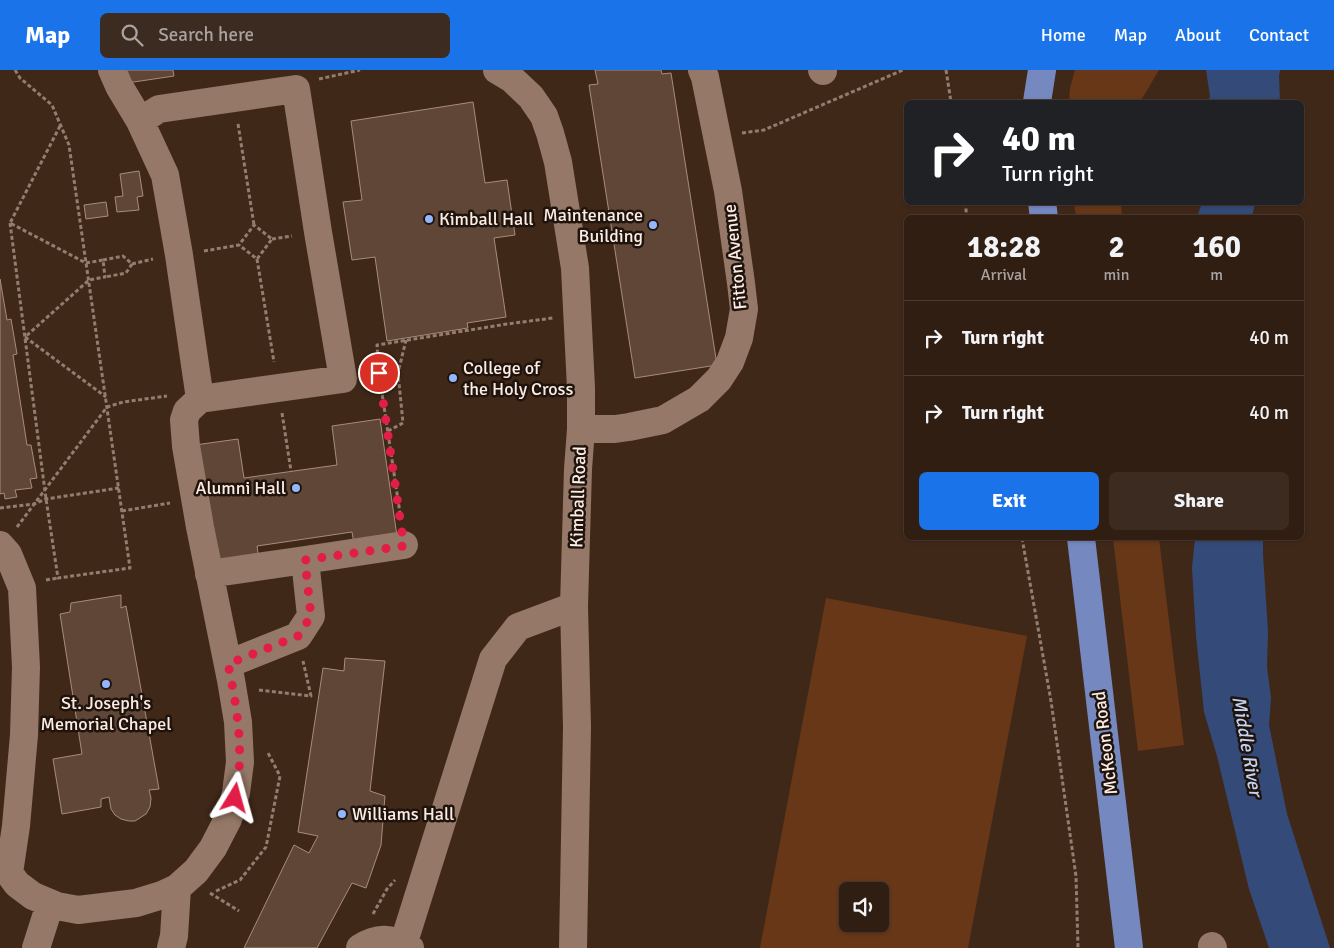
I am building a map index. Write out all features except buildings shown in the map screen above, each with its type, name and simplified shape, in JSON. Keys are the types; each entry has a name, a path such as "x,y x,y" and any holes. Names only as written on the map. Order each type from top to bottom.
{"main road":[{"path":"1037,100 1042,70"},
{"name":"McKeon Road","path":"1081,540 1129,948"}],"street":[{"path":"112,70 119,86 140,121 165,175 179,255 200,400"},
{"name":"Kimball Road","path":"497,70 512,79 536,103 548,125 558,162 575,268 579,338 580,429 574,606 577,727 573,948"},
{"name":"Fitton Avenue","path":"580,429 615,429 663,420 699,399 719,379 730,362 739,338 744,309 741,283 728,191 702,70"},
{"path":"0,545 8,554 22,588 26,667 24,735 16,826 4,871 34,897 50,904 78,910 136,903 177,888 196,871 213,848 228,819 236,793 240,762 238,722 187,455 184,420 188,411 200,400 343,379 296,89 158,109 140,121"},
{"path":"209,574 404,546"},
{"path":"228,664 298,636 311,616 305,560"},
{"path":"360,948 372,941 385,939 406,946 493,658 518,627 574,606"},
{"path":"171,948 174,936 177,888"},
{"path":"36,948 50,904"}],"path":[{"path":"15,70 20,78 52,105 69,146 130,568 41,581"},
{"path":"312,81 360,70"},
{"path":"717,136 764,130 903,70"},
{"path":"946,70 951,100"},
{"path":"234,98 254,225 272,238 256,259 239,245 254,225"},
{"path":"58,578 10,223 60,125"},
{"path":"10,223 86,264 122,256 132,264"},
{"path":"25,337 89,280 126,273 132,264 156,258"},
{"path":"103,260 105,277"},
{"path":"404,546 379,373 377,345 554,318"},
{"path":"25,337 106,397"},
{"path":"388,431 402,423 398,373 406,340"},
{"path":"343,379 379,373"},
{"path":"19,523 107,407 123,402 169,395"},
{"path":"0,508 34,504 46,499 119,488"},
{"path":"122,511 176,502"},
{"path":"1022,540 1051,701 1076,876 1078,948"}],"shaded area":[{"path":"1075,70 1159,70 1141,100 1069,100"},
{"path":"1074,205 1121,205 1122,215 1076,215"},
{"path":"1113,540 1159,540 1184,745 1138,751"},
{"path":"826,598 1027,636 968,948 760,948"}],"water":[{"path":"1206,70 1280,70 1280,100 1209,100 1210,96"},
{"path":"1201,205 1255,205 1252,215 1198,215"},
{"name":"Middle River","path":"1195,540 1263,540 1268,631 1267,667 1271,698 1269,725 1287,814 1330,948 1269,948 1249,889 1217,756 1204,712 1196,636 1192,568"}],"place":[{"name":"Kimball Hall","path":"429,219"},
{"name":"Maintenance Building","path":"653,225"},
{"name":"College of the Holy Cross","path":"453,378"},
{"name":"Alumni Hall","path":"296,488"},
{"name":"St. Joseph's Memorial Chapel","path":"106,684"},
{"name":"Williams Hall","path":"342,814"}],"route":[{"path":"235,798 240,762 238,722 228,664 298,636 311,616 305,560 404,546 379,373"}]}
